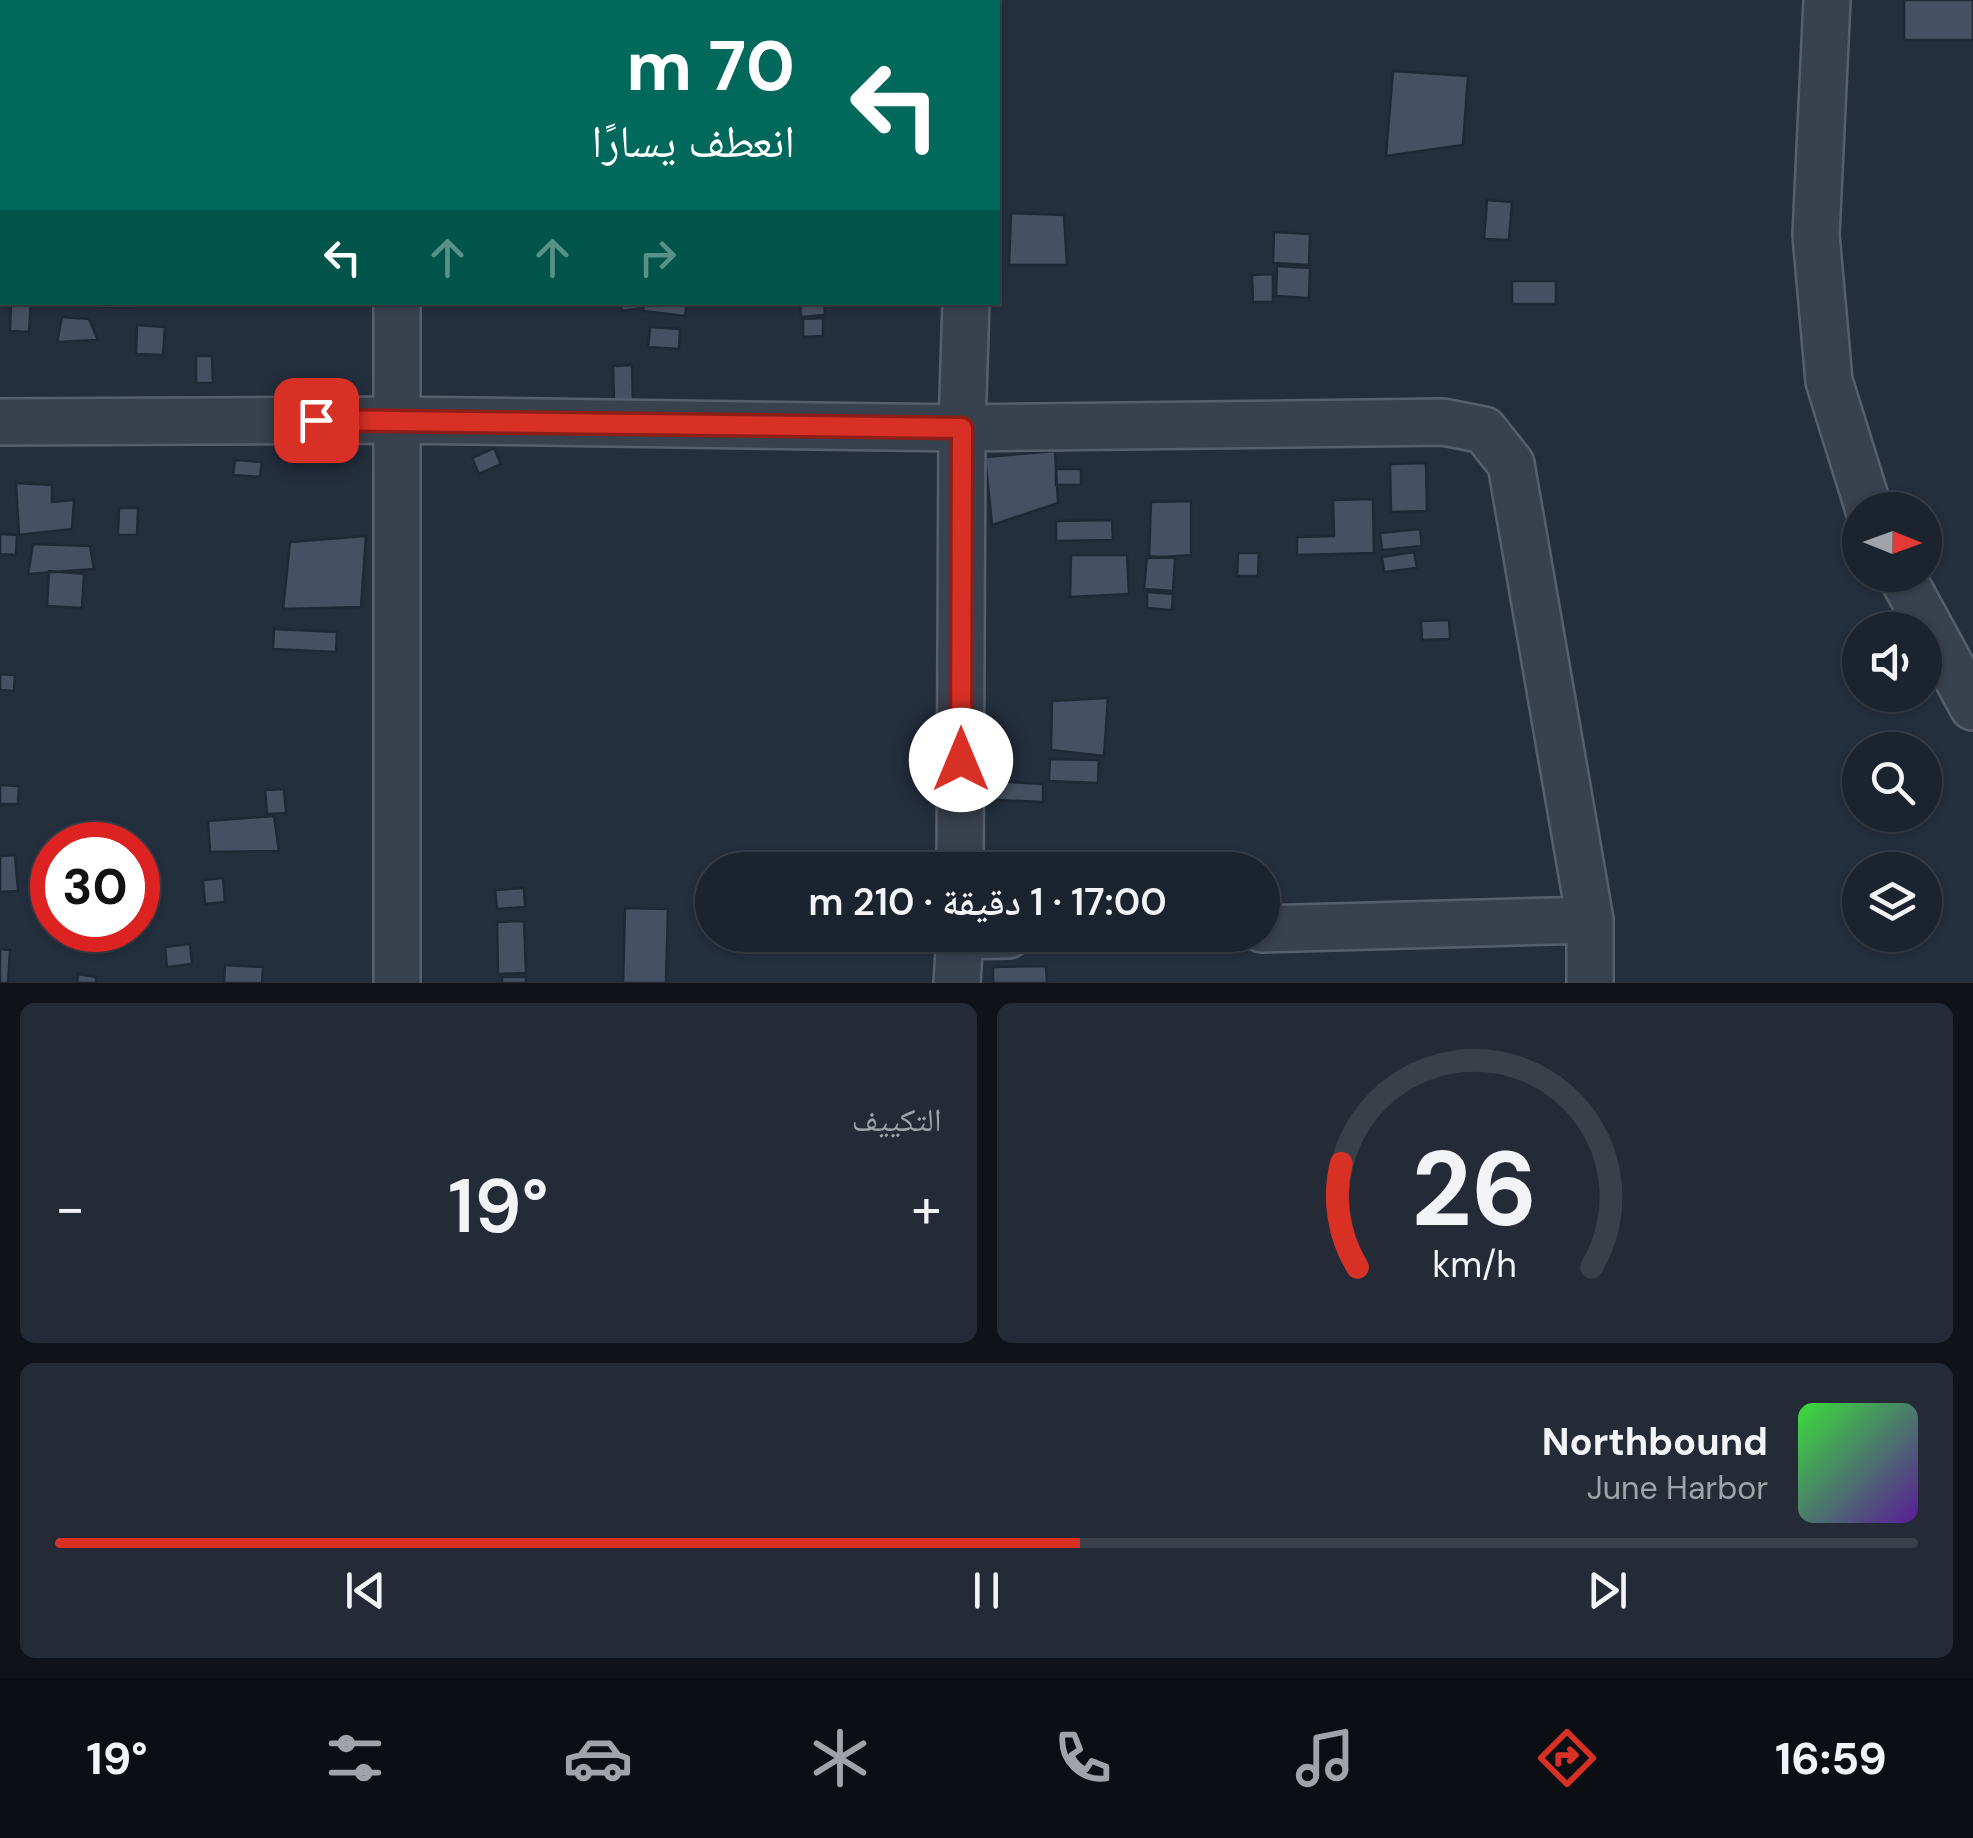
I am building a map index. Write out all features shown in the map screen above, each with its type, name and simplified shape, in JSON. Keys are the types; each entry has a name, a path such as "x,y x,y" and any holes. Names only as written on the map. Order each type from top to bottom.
{"street":[{"path":"1826,0 1816,235 1829,381 1863,492"},
{"path":"397,305 398,983"},
{"path":"960,852 966,305"},
{"path":"0,422 395,420 962,428 1443,422 1484,430 1512,464 1590,920 1590,983"},
{"path":"1909,592 1973,707"},
{"path":"1280,928 1590,920"},
{"path":"957,983 959,952"}],"building":[{"path":"1904,0 1973,0 1973,40 1904,40"},
{"path":"1393,71 1468,76 1463,145 1386,156"},
{"path":"1487,200 1512,202 1509,240 1484,239"},
{"path":"1011,213 1064,215 1067,265 1009,265"},
{"path":"1274,232 1310,234 1309,265 1273,263"},
{"path":"1277,266 1310,268 1309,298 1276,296"},
{"path":"1273,274 1273,302 1253,302 1252,275"},
{"path":"1512,281 1556,281 1556,304 1512,304"},
{"path":"11,305 31,305 29,332 10,331"},
{"path":"621,305 642,305 642,308 622,311"},
{"path":"644,305 687,305 685,316 643,311"},
{"path":"800,305 824,305 825,315 801,317"},
{"path":"62,317 89,319 98,340 57,342"},
{"path":"823,318 823,336 803,337 803,319"},
{"path":"137,325 165,327 163,355 136,354"},
{"path":"650,327 680,329 679,349 648,347"},
{"path":"196,356 212,356 213,383 196,383"},
{"path":"632,365 633,401 614,401 613,366"},
{"path":"494,448 501,464 479,474 472,458"},
{"path":"1055,451 1058,503 992,525 985,457"},
{"path":"235,460 262,462 260,477 233,475"},
{"path":"1426,463 1427,511 1391,512 1390,464"},
{"path":"1056,469 1081,469 1081,485 1056,485"},
{"path":"16,483 52,485 52,502 74,500 72,529 19,535"},
{"path":"1373,499 1374,553 1297,555 1297,537 1334,536 1333,500"},
{"path":"1191,501 1191,555 1149,558 1151,502"},
{"path":"119,508 138,508 137,535 118,535"},
{"path":"1112,520 1113,540 1056,541 1056,521"},
{"path":"1420,529 1422,546 1382,550 1380,533"},
{"path":"0,534 17,535 16,555 0,554"},
{"path":"366,536 361,607 283,609 290,542"},
{"path":"33,544 90,546 94,569 28,574"},
{"path":"1414,552 1417,568 1384,572 1382,557"},
{"path":"1238,553 1259,553 1258,576 1237,576"},
{"path":"1071,555 1127,555 1129,594 1070,597"},
{"path":"1147,556 1175,558 1173,591 1144,589"},
{"path":"49,571 84,574 82,608 47,606"},
{"path":"1147,592 1173,594 1172,610 1147,608"},
{"path":"1449,620 1450,639 1422,640 1421,621"},
{"path":"274,629 337,632 336,652 273,649"},
{"path":"0,674 15,675 14,691 0,690"},
{"path":"1108,698 1104,756 1051,750 1052,701"},
{"path":"1050,759 1099,760 1098,783 1049,781"},
{"path":"975,780 1043,784 1043,802 974,799"},
{"path":"0,785 19,786 18,804 0,804"},
{"path":"284,789 286,813 267,814 265,790"},
{"path":"274,816 279,851 210,852 208,821"},
{"path":"15,855 18,891 0,892 0,856"},
{"path":"223,878 225,902 205,904 203,880"},
{"path":"524,888 525,907 497,909 495,890"},
{"path":"625,908 668,909 666,983 623,983"},
{"path":"524,921 526,973 498,974 497,922"},
{"path":"190,944 192,964 167,967 165,947"},
{"path":"0,949 10,950 8,983 0,983"},
{"path":"225,965 263,967 262,983 224,983"},
{"path":"1046,966 1047,983 993,983 993,967"},
{"path":"78,974 96,977 96,983 77,983"},
{"path":"502,977 526,977 526,983 502,983"}],"route":[{"path":"316,420 962,428 961,760"}]}
